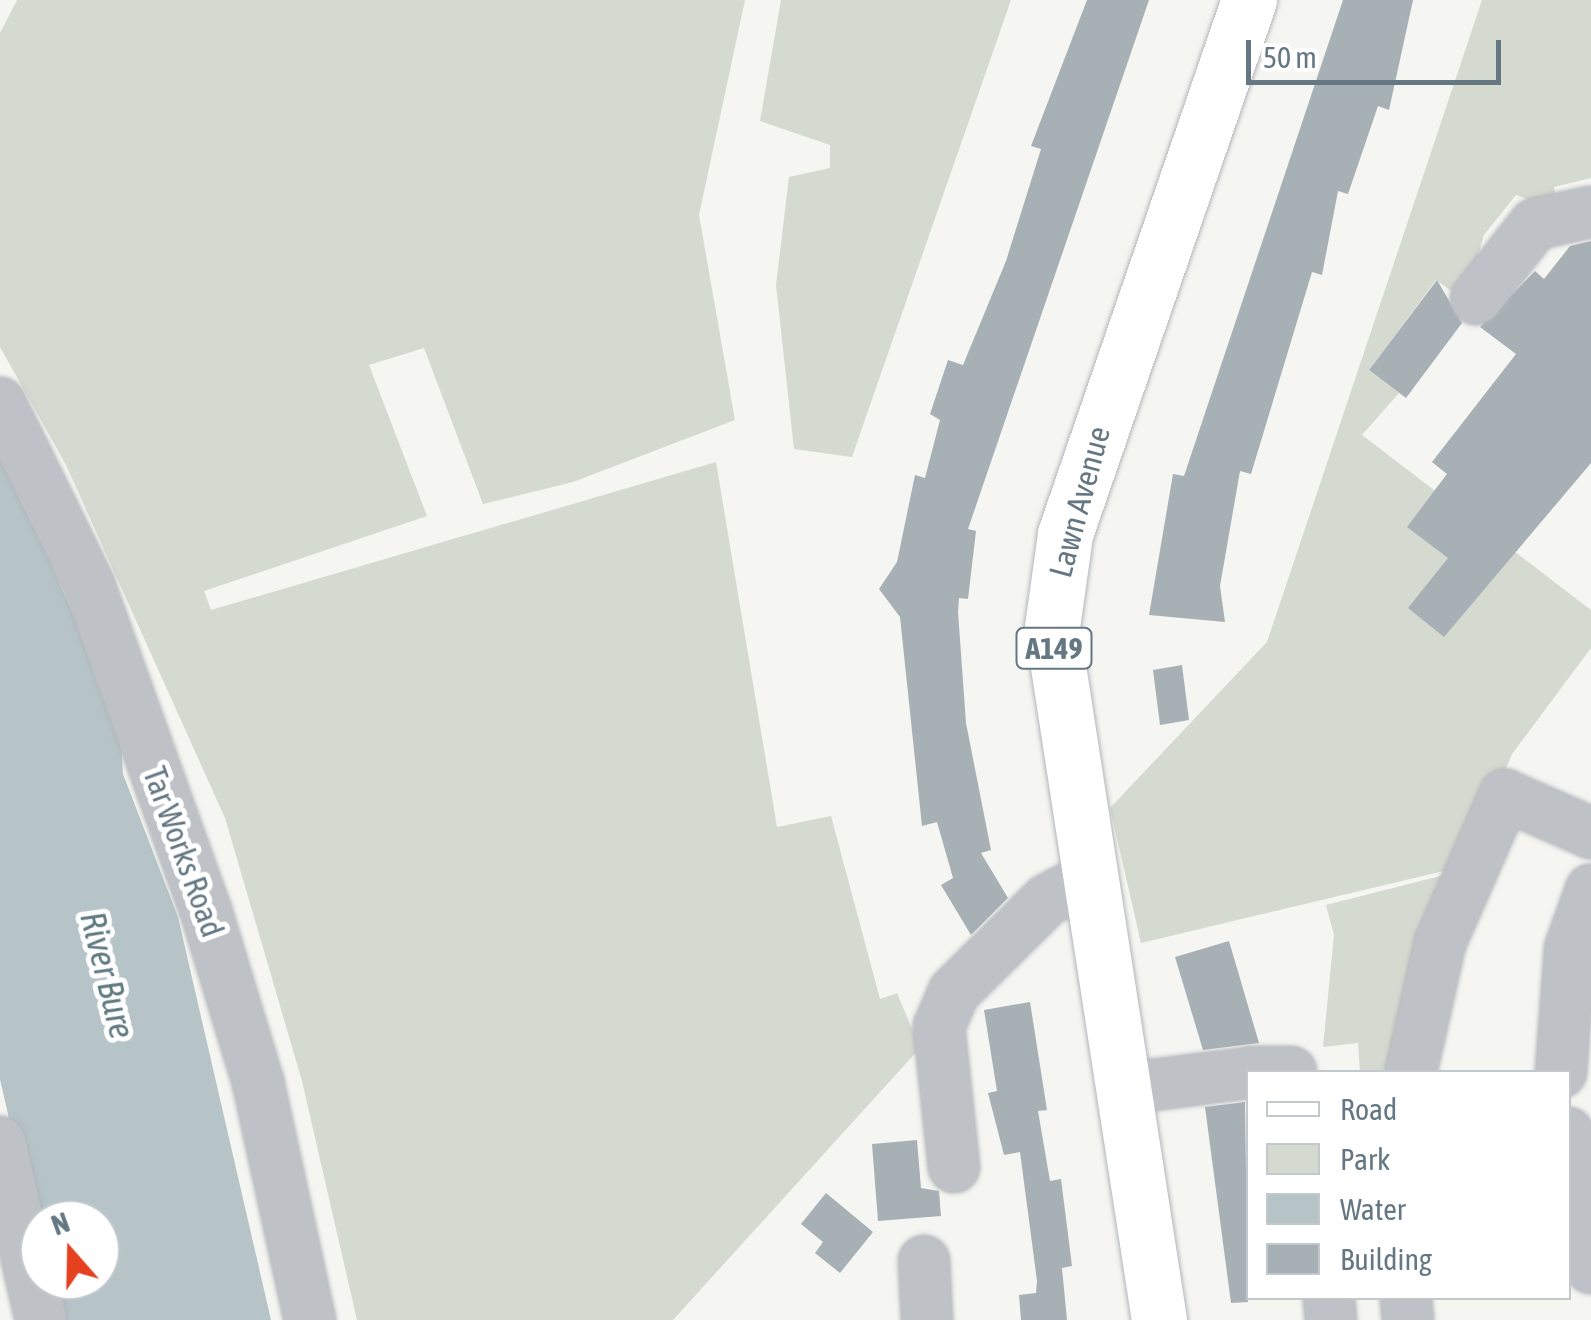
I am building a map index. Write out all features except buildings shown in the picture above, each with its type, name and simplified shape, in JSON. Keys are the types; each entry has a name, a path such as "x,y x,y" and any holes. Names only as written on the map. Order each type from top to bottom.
{"main road":[{"name":"Lawn Avenue","path":"1159,1320 1128,1088 1090,877 1052,626 1065,534 1249,0"}],"street":[{"path":"1476,299 1535,224 1591,212"},
{"name":"Tar Works Road","path":"0,403 88,585 206,911 258,1082 310,1320"},
{"path":"1412,1070 1440,943 1504,795 1591,833"},
{"path":"954,1167 939,1026 954,992 1047,900 1090,877"},
{"path":"1561,1070 1570,949 1591,890"},
{"path":"1128,1088 1246,1073"},
{"path":"1571,1151 1591,1268"},
{"path":"3,1165 41,1320"}],"green space":[{"path":"17,0 745,0 699,215 735,420 573,482 483,504 424,348 369,365 427,516 204,591 211,610 716,462 777,827 831,816 880,999 897,993 920,1048 673,1320 357,1320 302,1081 225,818 66,465 0,347 0,33"},
{"path":"781,0 1011,0 852,457 794,449 776,285 789,177 830,168 830,145 760,121"},
{"path":"1482,0 1591,0 1591,178 1554,187 1558,211 1516,195 1484,235 1465,301 1436,280 1369,370 1399,393 1362,435 1591,610 1591,648 1512,754 1465,866 1141,943 1110,808 1267,642"},
{"path":"1456,872 1409,1070 1360,1070 1358,1043 1323,1047 1334,935 1326,905"}],"water":[{"name":"River Bure","path":"0,447 120,722 123,774 178,917 271,1320 55,1320 50,1300 120,1300 120,1200 28,1200 0,1079"}]}
